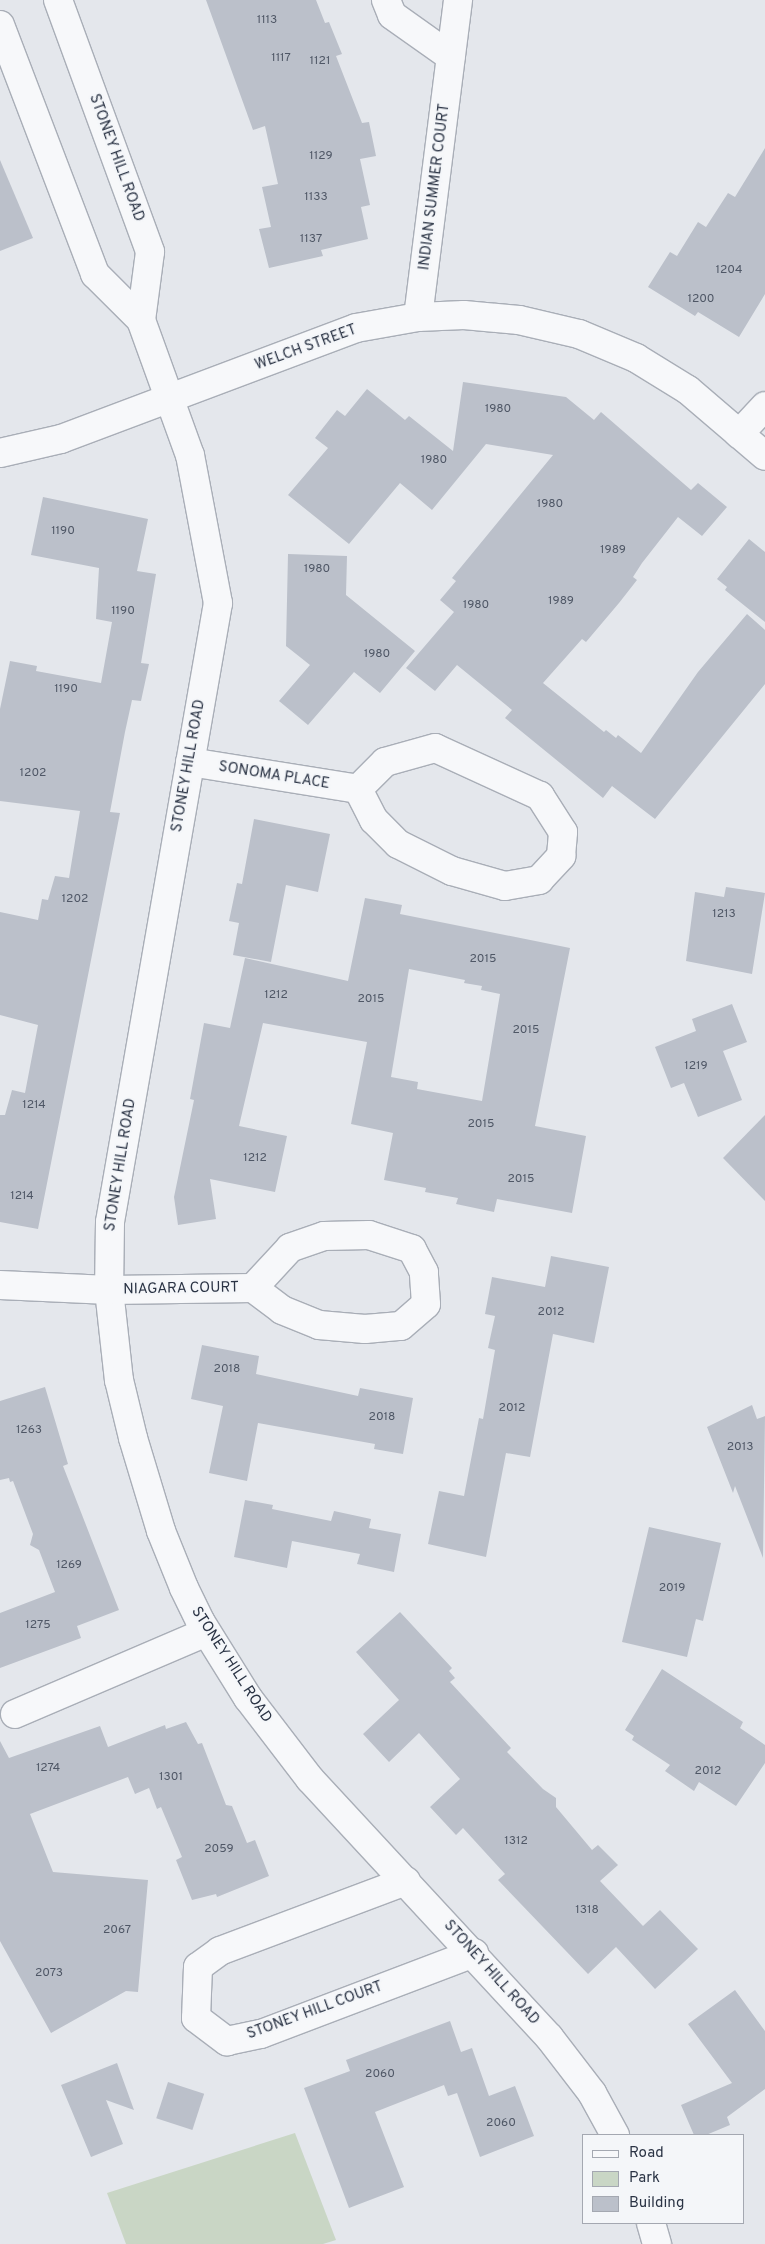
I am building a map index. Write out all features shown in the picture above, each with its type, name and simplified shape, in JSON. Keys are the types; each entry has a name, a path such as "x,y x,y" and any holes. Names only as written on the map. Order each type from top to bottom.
{"street":[{"name":"STONEY HILL ROAD","path":"58,0 150,252 141,320"},
{"path":"386,0 392,15 451,57"},
{"name":"INDIAN SUMMER COURT","path":"418,317 458,0"},
{"name":"STONEY HILL ROAD","path":"0,25 95,274 141,320 190,455 218,603 110,1222 109,1290 119,1380 133,1438 160,1531 206,1632 248,1698 310,1779 474,1952 549,2037 592,2093 614,2134"},
{"name":"WELCH STREET","path":"0,453 61,439 356,328 418,317 464,315 519,320 579,334 636,358 688,390 765,456"},
{"path":"740,434 765,406"},
{"path":"435,748 540,796 563,832 561,856 539,880 505,886 452,871 398,844 374,820 358,789 385,762 435,748"},
{"name":"SONOMA PLACE","path":"190,762 358,789"},
{"name":"NIAGARA COURT","path":"0,1285 109,1290 253,1288 282,1310 319,1325 365,1329 401,1326 426,1304 424,1272 412,1249 370,1235 324,1236 290,1248 253,1288"},
{"path":"14,1714 206,1632"},
{"name":"STONEY HILL COURT","path":"406,1881 220,1951 198,1966 196,2018 227,2041 260,2034 474,1952"},
{"path":"651,2224 656,2244"}],"green space":[{"path":"295,2133 336,2240 323,2244 126,2244 107,2193"}],"building":[{"path":"206,0 316,0 325,23 329,22 342,54 336,56 362,123 369,122 376,156 360,159 370,205 361,207 368,239 321,250 323,256 269,268 259,229 271,227 262,187 278,184 265,126 253,130"},
{"path":"765,148 765,294 739,337 698,312 695,316 648,287 670,252 677,256 698,222 706,227 728,193 735,197"},
{"path":"0,160 33,238 0,251"},
{"path":"463,382 566,397 594,420 601,412 691,490 698,483 727,507 702,536 678,517 642,563 633,577 637,580 619,603 586,642 582,639 543,683 604,732 606,730 616,738 618,735 641,753 698,672 747,614 765,630 765,684 655,819 612,786 603,798 505,718 512,710 457,665 435,691 406,668 454,612 440,600 456,581 452,578 553,455 486,444 432,510 400,483 349,544 288,495 328,448 315,438 337,410 345,416 367,389 405,420 409,416 453,451"},
{"path":"43,497 148,519 137,571 156,574 141,663 149,664 141,701 132,700 125,732 110,812 120,813 38,1229 0,1222 0,1115 5,1115 12,1090 25,1093 38,1025 0,1015 0,912 38,920 42,899 48,900 55,876 69,878 80,811 0,801 0,709 10,661 37,666 36,671 101,683 112,622 96,619 99,568 31,555"},
{"path":"749,539 765,552 765,622 725,590 727,587 717,579"},
{"path":"288,554 347,556 346,595 415,651 380,693 354,672 308,725 279,701 310,665 286,646"},
{"path":"254,819 330,834 318,892 286,885 271,962 233,955 239,923 229,921 237,883 242,884"},
{"path":"726,887 765,893 752,974 686,961 695,892 724,897"},
{"path":"365,898 402,905 400,914 570,948 535,1126 586,1136 572,1213 497,1199 494,1212 456,1204 458,1198 425,1192 426,1188 384,1180 393,1133 351,1124 367,1042 263,1023 239,1126 287,1136 275,1192 210,1179 216,1219 178,1225 174,1197 194,1100 190,1099 204,1023 230,1028 245,958 348,981","holes":["409,969 465,980 464,983 482,986 481,990 500,994 482,1101 417,1089 418,1082 391,1077"]},
{"path":"732,1004 747,1042 723,1051 742,1100 698,1117 684,1083 671,1088 655,1047 696,1031 692,1019"},
{"path":"765,1115 765,1201 723,1158"},
{"path":"551,1256 609,1267 594,1343 553,1334 530,1457 506,1453 486,1557 428,1544 439,1491 464,1496 479,1418 483,1419 495,1350 488,1348 495,1316 485,1314 492,1277 545,1287"},
{"path":"202,1345 259,1356 256,1374 358,1396 360,1388 413,1398 403,1454 374,1449 375,1444 258,1423 247,1481 209,1473 223,1406 191,1399"},
{"path":"45,1387 68,1464 63,1466 119,1610 77,1626 81,1638 0,1668 0,1613 55,1592 39,1550 30,1545 33,1534 13,1481 10,1482 9,1478 0,1480 0,1401"},
{"path":"752,1405 757,1419 765,1416 763,1558 735,1486 733,1493 707,1427"},
{"path":"245,1500 273,1505 272,1509 331,1521 334,1511 371,1519 369,1528 401,1534 394,1572 357,1564 360,1554 292,1541 287,1568 234,1557"},
{"path":"649,1527 721,1543 703,1621 696,1619 687,1657 622,1642"},
{"path":"400,1612 452,1668 449,1671 455,1678 450,1682 511,1748 507,1752 543,1789 556,1798 556,1807 592,1850 598,1845 618,1865 600,1881 643,1926 660,1910 698,1949 655,1989 616,1947 588,1974 498,1880 505,1874 463,1828 456,1835 430,1807 460,1779 419,1733 389,1762 363,1734 399,1700 356,1652"},
{"path":"662,1669 743,1722 740,1728 765,1745 765,1763 736,1806 699,1782 694,1791 665,1771 670,1765 632,1740 634,1736 625,1730"},
{"path":"186,1722 198,1744 202,1743 226,1805 232,1806 247,1843 255,1840 269,1876 217,1897 216,1894 192,1900 176,1860 182,1857 161,1807 157,1809 149,1788 135,1794 128,1777 30,1814 53,1872 148,1880 138,1992 126,1991 51,2033 0,1941 0,1741 9,1758 100,1726 108,1747 165,1725 166,1729"},
{"path":"735,1990 765,2031 765,2089 727,2117 730,2125 708,2134 694,2134 681,2105 732,2083 688,2024"},
{"path":"450,2021 461,2052 472,2048 489,2096 515,2086 534,2136 480,2157 457,2093 448,2096 444,2085 375,2112 404,2187 349,2208 304,2088 350,2071 346,2060"},
{"path":"117,2063 134,2110 106,2100 123,2144 91,2157 61,2085"},
{"path":"168,2082 204,2094 192,2130 156,2118"}]}
